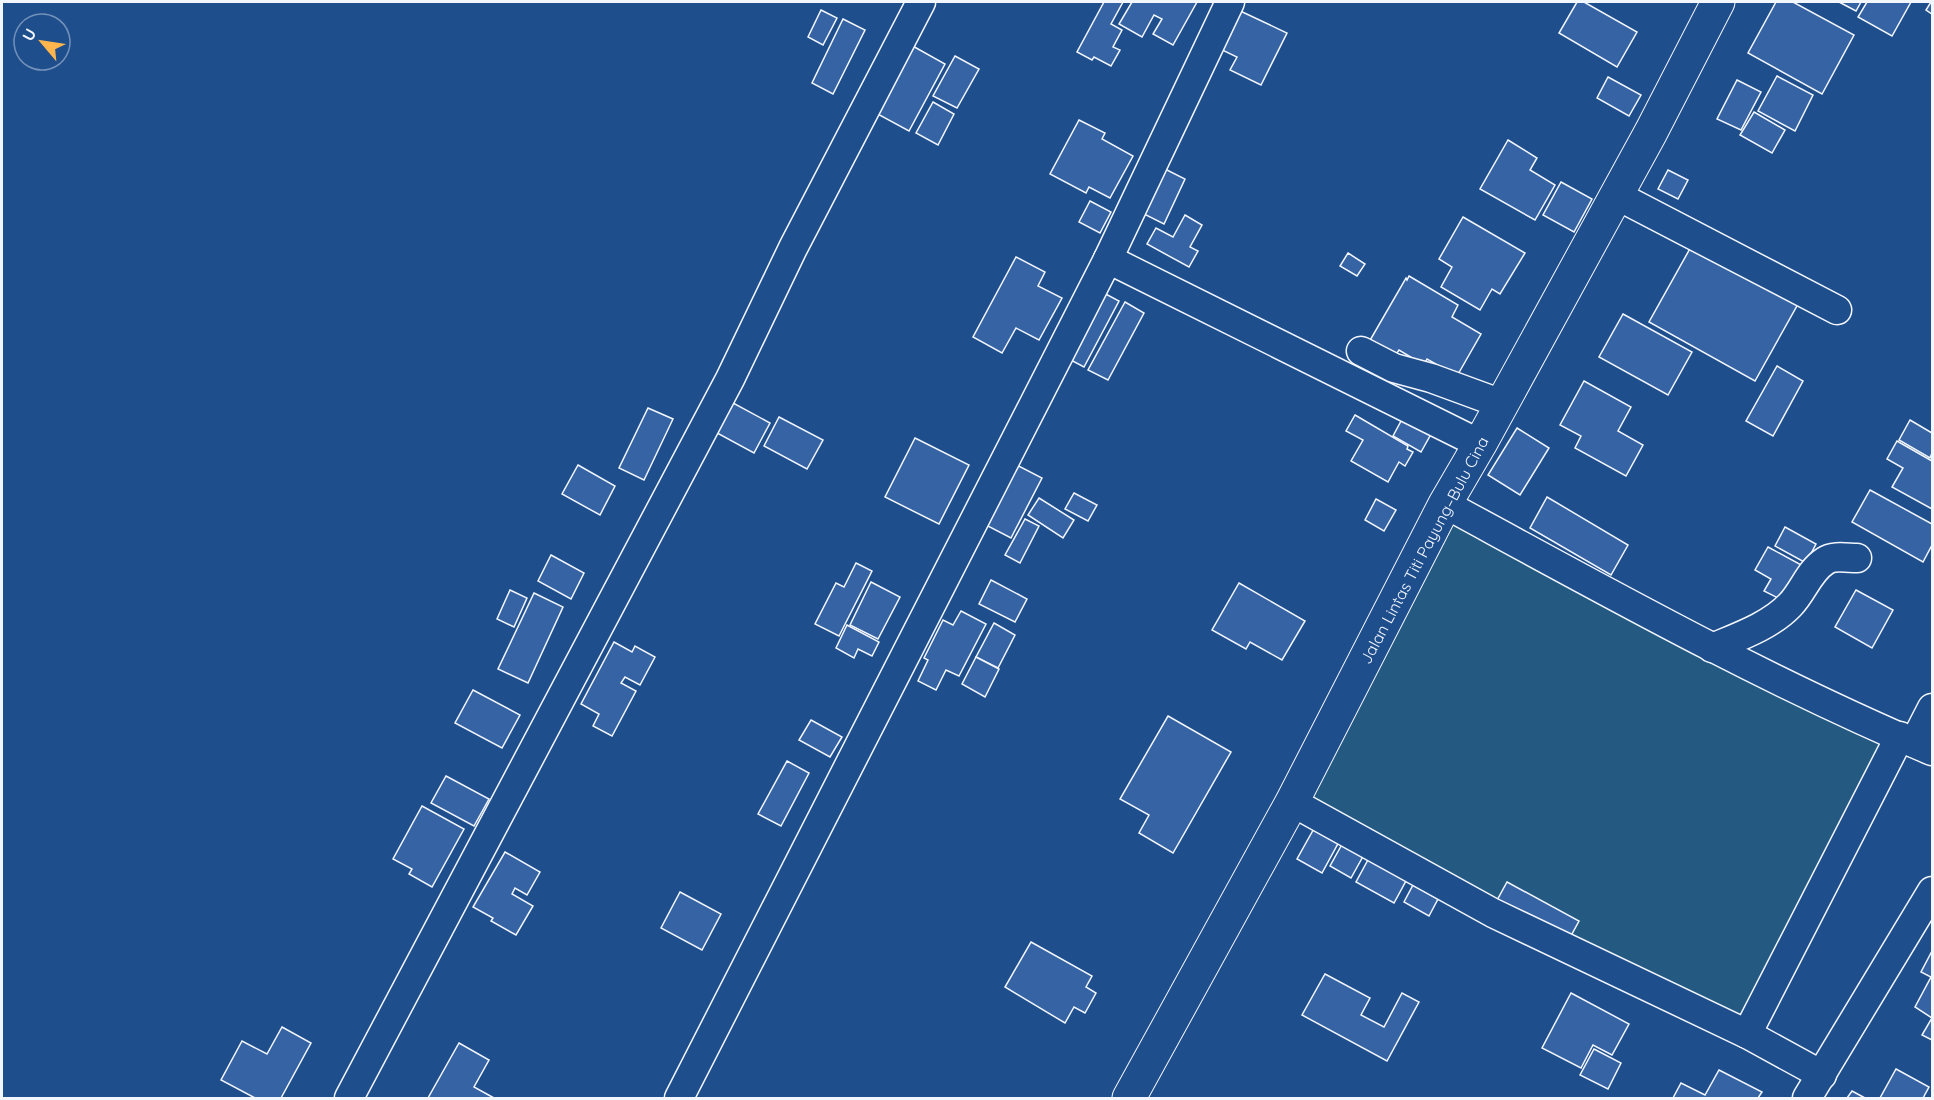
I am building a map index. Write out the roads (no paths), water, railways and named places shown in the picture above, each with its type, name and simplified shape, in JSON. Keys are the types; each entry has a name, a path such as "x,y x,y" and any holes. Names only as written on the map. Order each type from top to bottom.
{"main road":[{"name":"Jalan Lintas Titi Payung–Bulu Cina","path":"1129,1098 1292,802 1445,504 1616,195 1718,2"}],"street":[{"path":"349,1098 730,380 793,248 921,2"},
{"path":"679,1098 1107,259 1230,2"},
{"path":"1616,195 1837,310"},
{"path":"1107,259 1480,444"},
{"path":"1361,351 1394,368 1431,378 1502,404"},
{"path":"1445,504 1712,648 1847,714 1916,743"},
{"path":"1712,648 1751,631 1789,607 1816,569 1825,561 1857,558"},
{"path":"1747,1034 1916,743 1932,708"},
{"path":"1292,802 1493,913 1747,1034 1815,1087 1932,891"}]}
